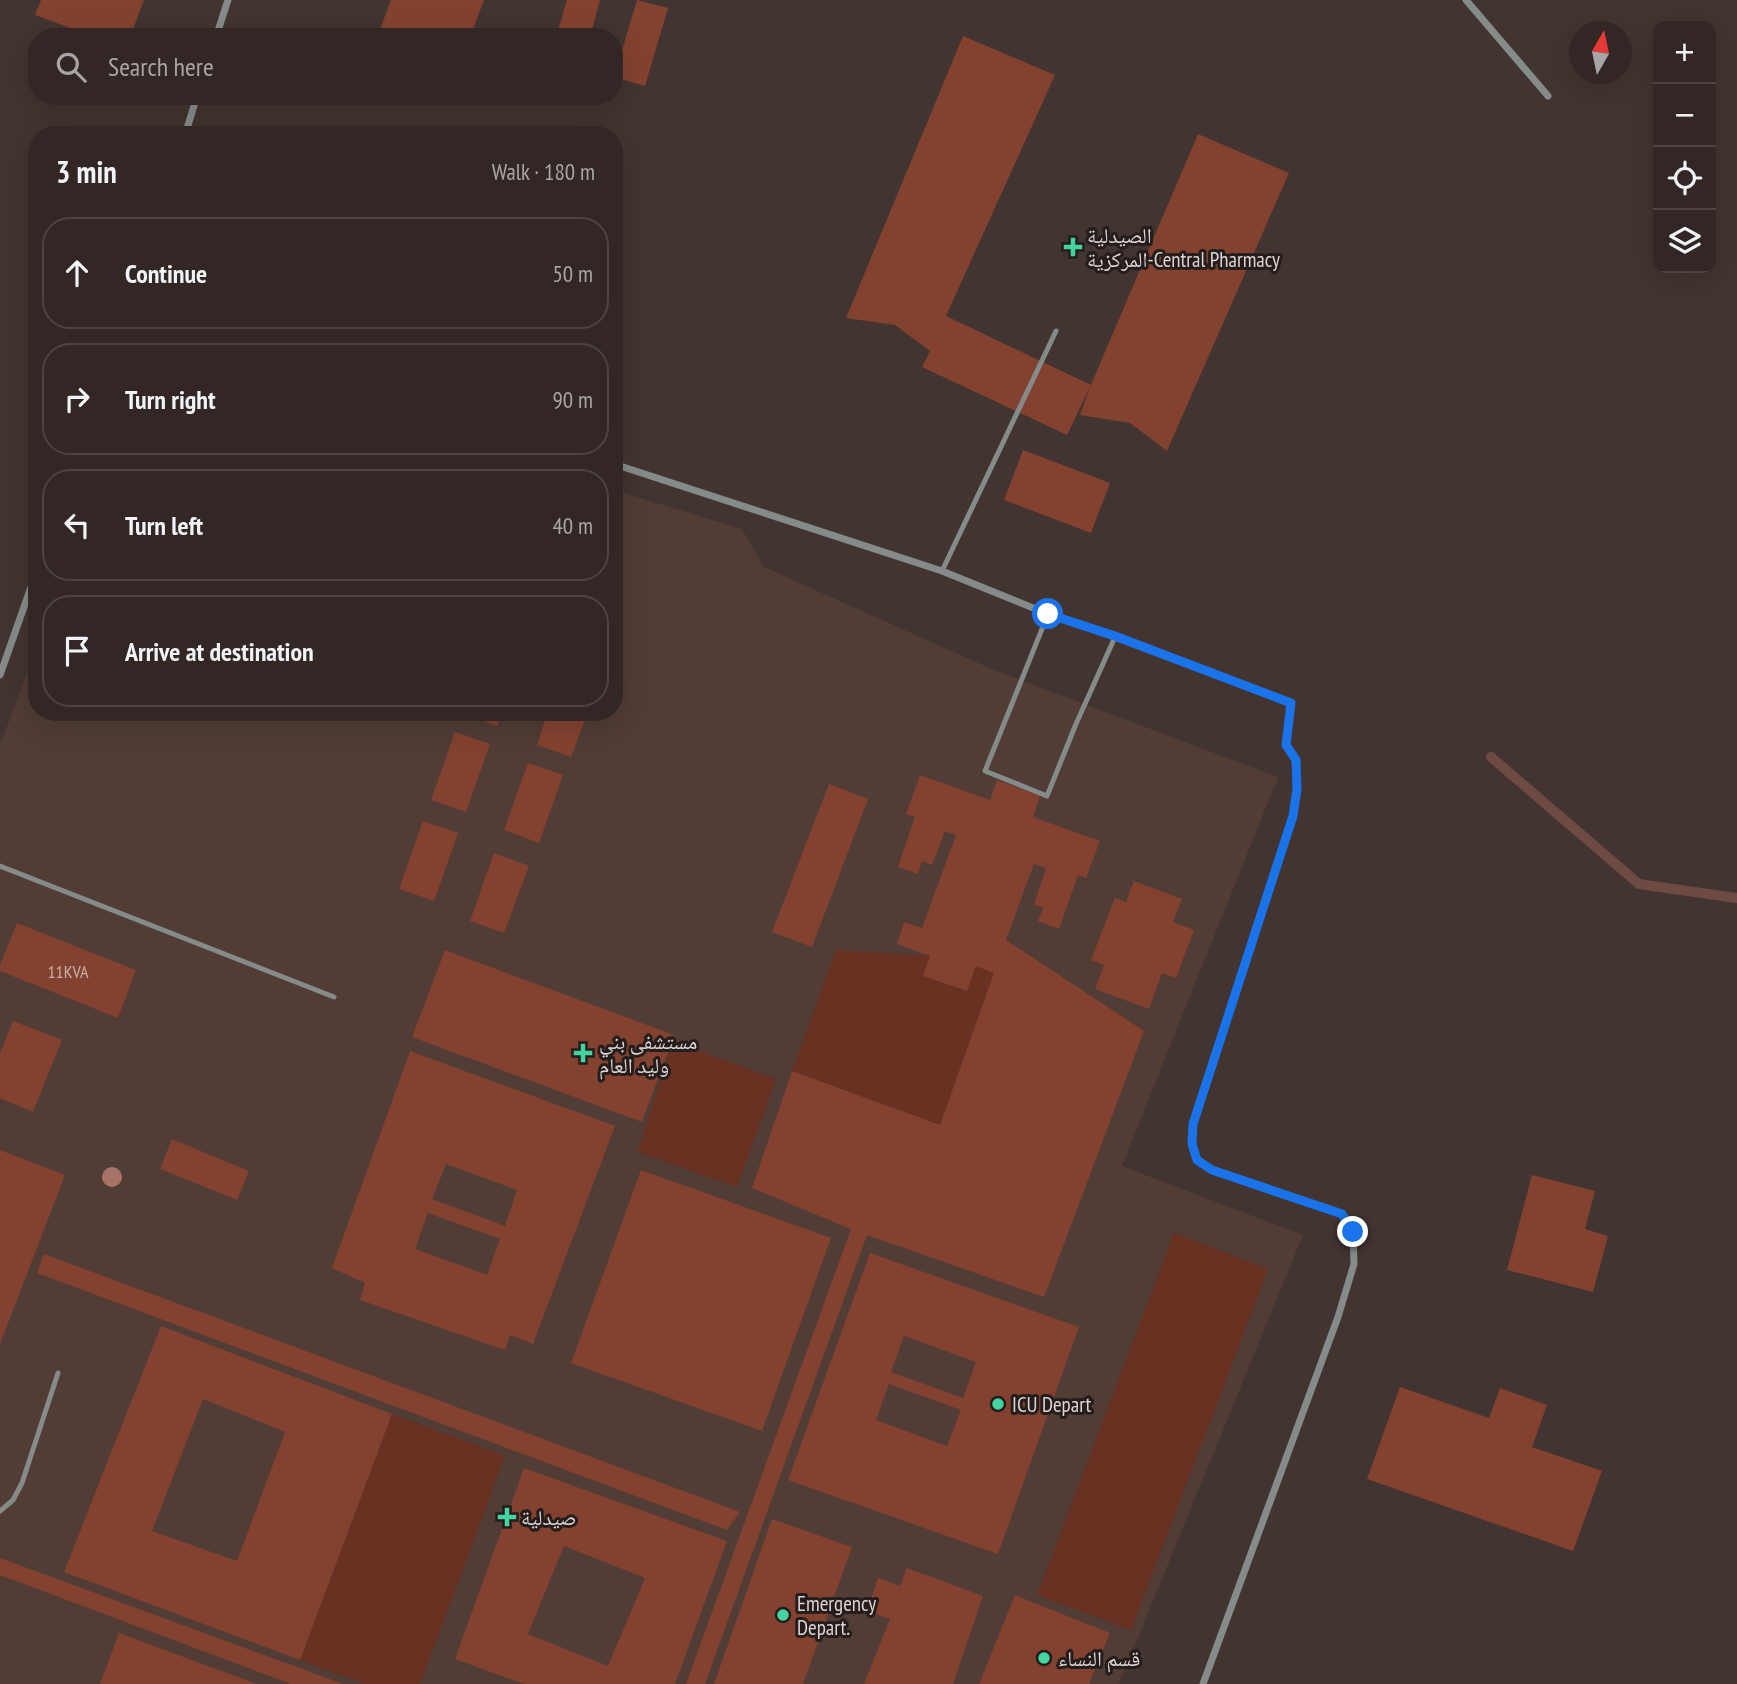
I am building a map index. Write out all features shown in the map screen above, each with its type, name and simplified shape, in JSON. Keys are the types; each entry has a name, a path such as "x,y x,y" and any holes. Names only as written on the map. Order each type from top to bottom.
{"street":[{"path":"219,28 228,0"},
{"path":"1466,0 1548,96"},
{"path":"188,126 194,105"},
{"path":"623,467 943,571 1048,614 1115,636 1291,703 1286,745 1296,760 1297,789 1293,816 1193,1124 1192,1144 1197,1160 1212,1170 1342,1214 1353,1232 1354,1264 1338,1317 1203,1684"},
{"path":"0,675 28,596"}],"lane":[{"path":"943,571 1056,331"},
{"path":"1048,614 985,771 1047,796 1115,636"},
{"path":"0,866 334,997"},
{"path":"0,1511 13,1500 22,1483 58,1373"}],"shaded area":[{"name":"مستشفى بني وليد العام","path":"623,493 742,529 764,567 994,670 1278,777 1122,1166 1303,1235 1119,1684 0,1684 0,745 28,670 28,721 623,721"},
{"path":"836,950 930,956 923,976 966,991 976,966 995,973 940,1125 792,1071"},
{"path":"674,1035 680,1044 776,1079 737,1187 638,1152"},
{"path":"1174,1233 1268,1269 1131,1630 1037,1595"},
{"path":"392,1414 505,1456 420,1684 366,1684 300,1660"}],"building":[{"path":"41,0 144,0 133,28 70,28 35,15"},
{"path":"391,0 484,0 473,28 380,28"},
{"path":"567,0 600,0 592,28 559,28"},
{"path":"637,0 668,8 645,86 623,80 623,47"},
{"path":"963,36 1055,75 946,316 1091,385 1067,435 922,367 930,351 895,325 846,318"},
{"path":"1198,134 1289,173 1167,451 1130,423 1080,415"},
{"path":"1023,450 1110,483 1091,533 1004,500"},
{"path":"484,721 499,721 497,726"},
{"path":"545,721 585,721 571,757 537,745"},
{"path":"455,732 490,744 466,812 431,800"},
{"path":"528,763 563,775 539,843 504,830"},
{"path":"920,775 990,800 997,780 1040,796 1033,817 1100,841 1086,878 1078,875 1059,929 1038,921 1043,908 1034,904 1046,868 1034,864 1006,940 1144,1031 1044,1297 867,1235 705,1684 686,1684 851,1229 752,1188 792,1071 940,1125 994,973 976,966 967,991 923,976 930,956 897,944 904,922 922,928 956,835 945,831 932,865 922,861 918,874 898,867 915,817 906,814"},
{"path":"829,784 868,799 812,947 772,932"},
{"path":"423,821 458,833 434,901 399,889"},
{"path":"494,853 529,866 504,933 470,921"},
{"path":"1134,881 1182,899 1173,922 1194,930 1176,978 1162,973 1149,1009 1095,989 1104,965 1091,960 1115,898 1126,902"},
{"path":"17,923 136,970 118,1018 0,971"},
{"path":"445,950 674,1035 642,1122 412,1037"},
{"path":"13,1021 62,1040 33,1112 0,1098 0,1053"},
{"path":"410,1051 615,1126 533,1344 510,1335 505,1350 360,1300 365,1283 332,1268","holes":["446,1164 517,1190 505,1226 432,1199","428,1213 500,1239 487,1275 415,1249"]},
{"path":"172,1139 249,1171 237,1200 160,1169"},
{"path":"0,1150 65,1175 0,1344"},
{"path":"641,1170 831,1238 762,1431 571,1363"},
{"path":"1532,1175 1595,1191 1585,1229 1608,1236 1593,1292 1507,1270"},
{"name":"ICU Depart","path":"870,1253 1079,1327 998,1554 788,1480","holes":["904,1336 976,1362 963,1398 891,1372","889,1384 961,1410 947,1446 876,1420"]},
{"path":"44,1254 740,1512 727,1530 37,1273"},
{"path":"161,1326 392,1414 300,1660 64,1572","holes":["203,1399 285,1432 237,1561 152,1531"]},
{"path":"1400,1387 1489,1418 1500,1388 1547,1405 1532,1447 1602,1471 1573,1551 1367,1479"},
{"path":"524,1468 727,1541 675,1684 524,1684 455,1659","holes":["564,1546 645,1578 608,1666 528,1634"]},
{"name":"Emergency Depart.","path":"772,1519 852,1547 803,1684 714,1684"},
{"path":"0,1558 343,1684 291,1684 0,1575"},
{"path":"907,1568 983,1596 953,1684 864,1684 890,1619 867,1611 878,1578 900,1586"},
{"name":"قسم النساء","path":"1015,1595 1110,1633 1089,1684 979,1684"},
{"path":"119,1633 257,1684 100,1684"}],"waterway":[{"path":"1491,757 1639,884 1737,898"}],"place":[{"name":"الصيدلية المركزية-Central Pharmacy","path":"1073,247"},
{"name":"مستشفى بني وليد العام","path":"583,1053"},
{"name":"ICU Depart","path":"998,1404"},
{"name":"صيدلية","path":"507,1517"},
{"name":"Emergency Depart.","path":"783,1615"},
{"name":"قسم النساء","path":"1044,1658"}],"route":[{"path":"1048,614 1115,636 1291,703 1286,745 1296,760 1297,789 1293,816 1193,1124 1192,1144 1197,1160 1212,1170 1342,1214 1353,1232"}]}
